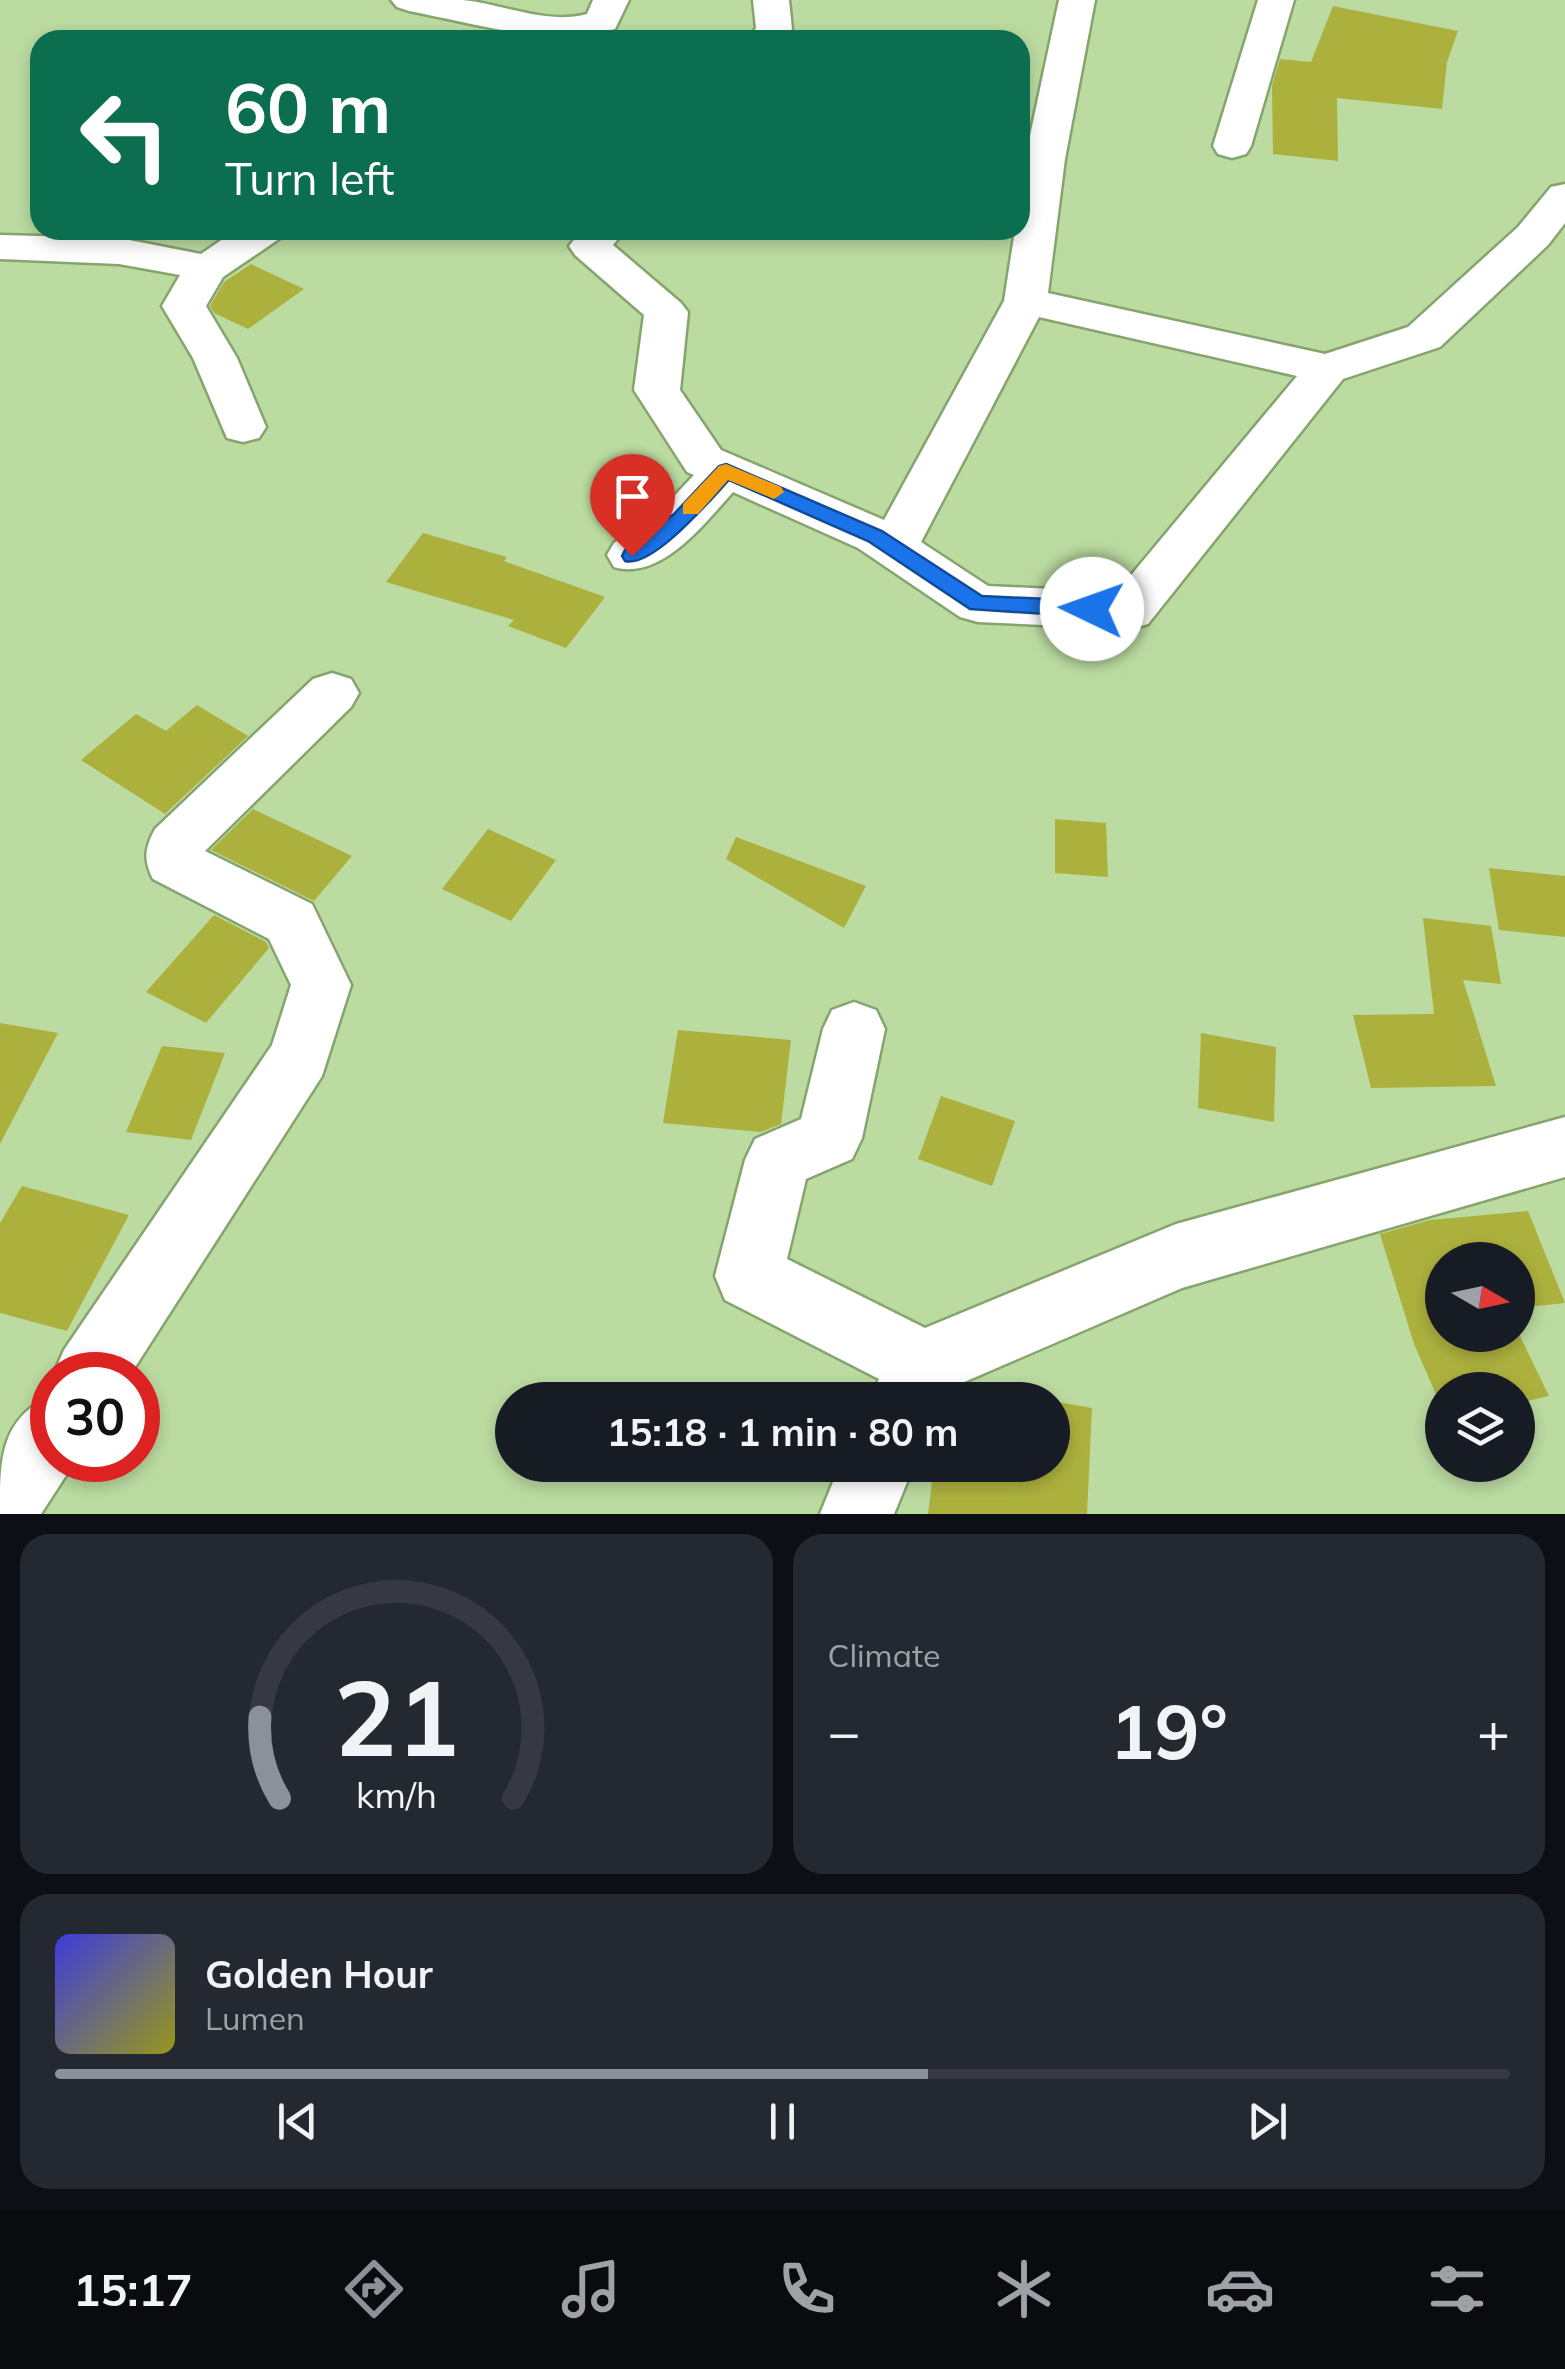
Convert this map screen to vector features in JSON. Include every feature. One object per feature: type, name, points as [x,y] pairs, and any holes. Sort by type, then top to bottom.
[{"type":"street","points":[[409,0],[540,30]]},
{"type":"street","points":[[572,30],[602,21],[611,0]]},
{"type":"street","points":[[771,0],[773,30]]},
{"type":"street","points":[[892,548],[1026,301],[1046,159],[1077,0]]},
{"type":"street","points":[[1232,146],[1276,0]]},
{"type":"street","points":[[1026,301],[1327,369],[1424,337],[1533,236],[1565,196]]},
{"type":"street","points":[[243,427],[215,358],[184,306],[208,268],[249,240]]},
{"type":"street","points":[[595,240],[590,246],[666,312],[657,390],[704,461],[892,548],[978,604],[1130,611],[1327,369]]},
{"type":"street","points":[[0,247],[119,251],[208,268]]},
{"type":"street","points":[[632,556],[682,519],[726,470]]},
{"type":"street","points":[[104,1352],[300,1056],[321,985],[291,922],[174,862],[175,845],[332,693]]},
{"type":"street","points":[[854,1029],[829,1138],[778,1160],[749,1276],[915,1382],[1176,1256],[1565,1147]]},
{"type":"street","points":[[18,1498],[30,1474]]},
{"type":"street","points":[[857,1514],[870,1482]]},
{"type":"building","points":[[1333,6],[1458,31],[1447,62],[1442,109],[1337,98],[1338,161],[1273,154],[1272,86],[1280,59],[1311,62]]},
{"type":"building","points":[[251,264],[304,289],[248,329],[214,313],[210,306],[224,282]]},
{"type":"building","points":[[423,533],[507,557],[504,561],[605,597],[566,648],[508,626],[514,620],[386,582]]},
{"type":"building","points":[[197,705],[248,736],[165,814],[81,760],[136,714],[166,731]]},
{"type":"building","points":[[253,809],[352,856],[314,901],[211,850]]},
{"type":"building","points":[[1055,819],[1106,823],[1108,877],[1055,873]]},
{"type":"building","points":[[488,829],[556,860],[511,921],[442,889]]},
{"type":"building","points":[[736,837],[866,886],[844,928],[726,859]]},
{"type":"building","points":[[1489,868],[1565,876],[1565,937],[1499,930]]},
{"type":"building","points":[[214,915],[266,942],[269,948],[206,1023],[146,992]]},
{"type":"building","points":[[1423,918],[1491,926],[1501,984],[1463,980],[1496,1086],[1371,1088],[1353,1015],[1434,1014]]},
{"type":"building","points":[[0,1023],[58,1033],[0,1144]]},
{"type":"building","points":[[678,1030],[791,1040],[781,1124],[761,1132],[663,1123]]},
{"type":"building","points":[[1201,1033],[1276,1047],[1274,1122],[1198,1108]]},
{"type":"building","points":[[162,1046],[225,1053],[191,1140],[126,1132]]},
{"type":"building","points":[[941,1096],[1015,1121],[992,1186],[918,1159]]},
{"type":"building","points":[[22,1186],[129,1215],[67,1331],[0,1313],[0,1223]]},
{"type":"building","points":[[1528,1211],[1565,1303],[1535,1306],[1535,1242],[1425,1242],[1425,1352],[1528,1352],[1549,1396],[1535,1399],[1535,1372],[1426,1372],[1380,1234],[1430,1220]]},
{"type":"building","points":[[1070,1404],[1092,1408],[1087,1514],[928,1514],[932,1482],[1070,1482]]},
{"type":"slow traffic","points":[[690,509],[726,470],[774,492]]},
{"type":"route","points":[[632,556],[682,519],[726,470],[875,536],[978,604],[1092,609]]}]
